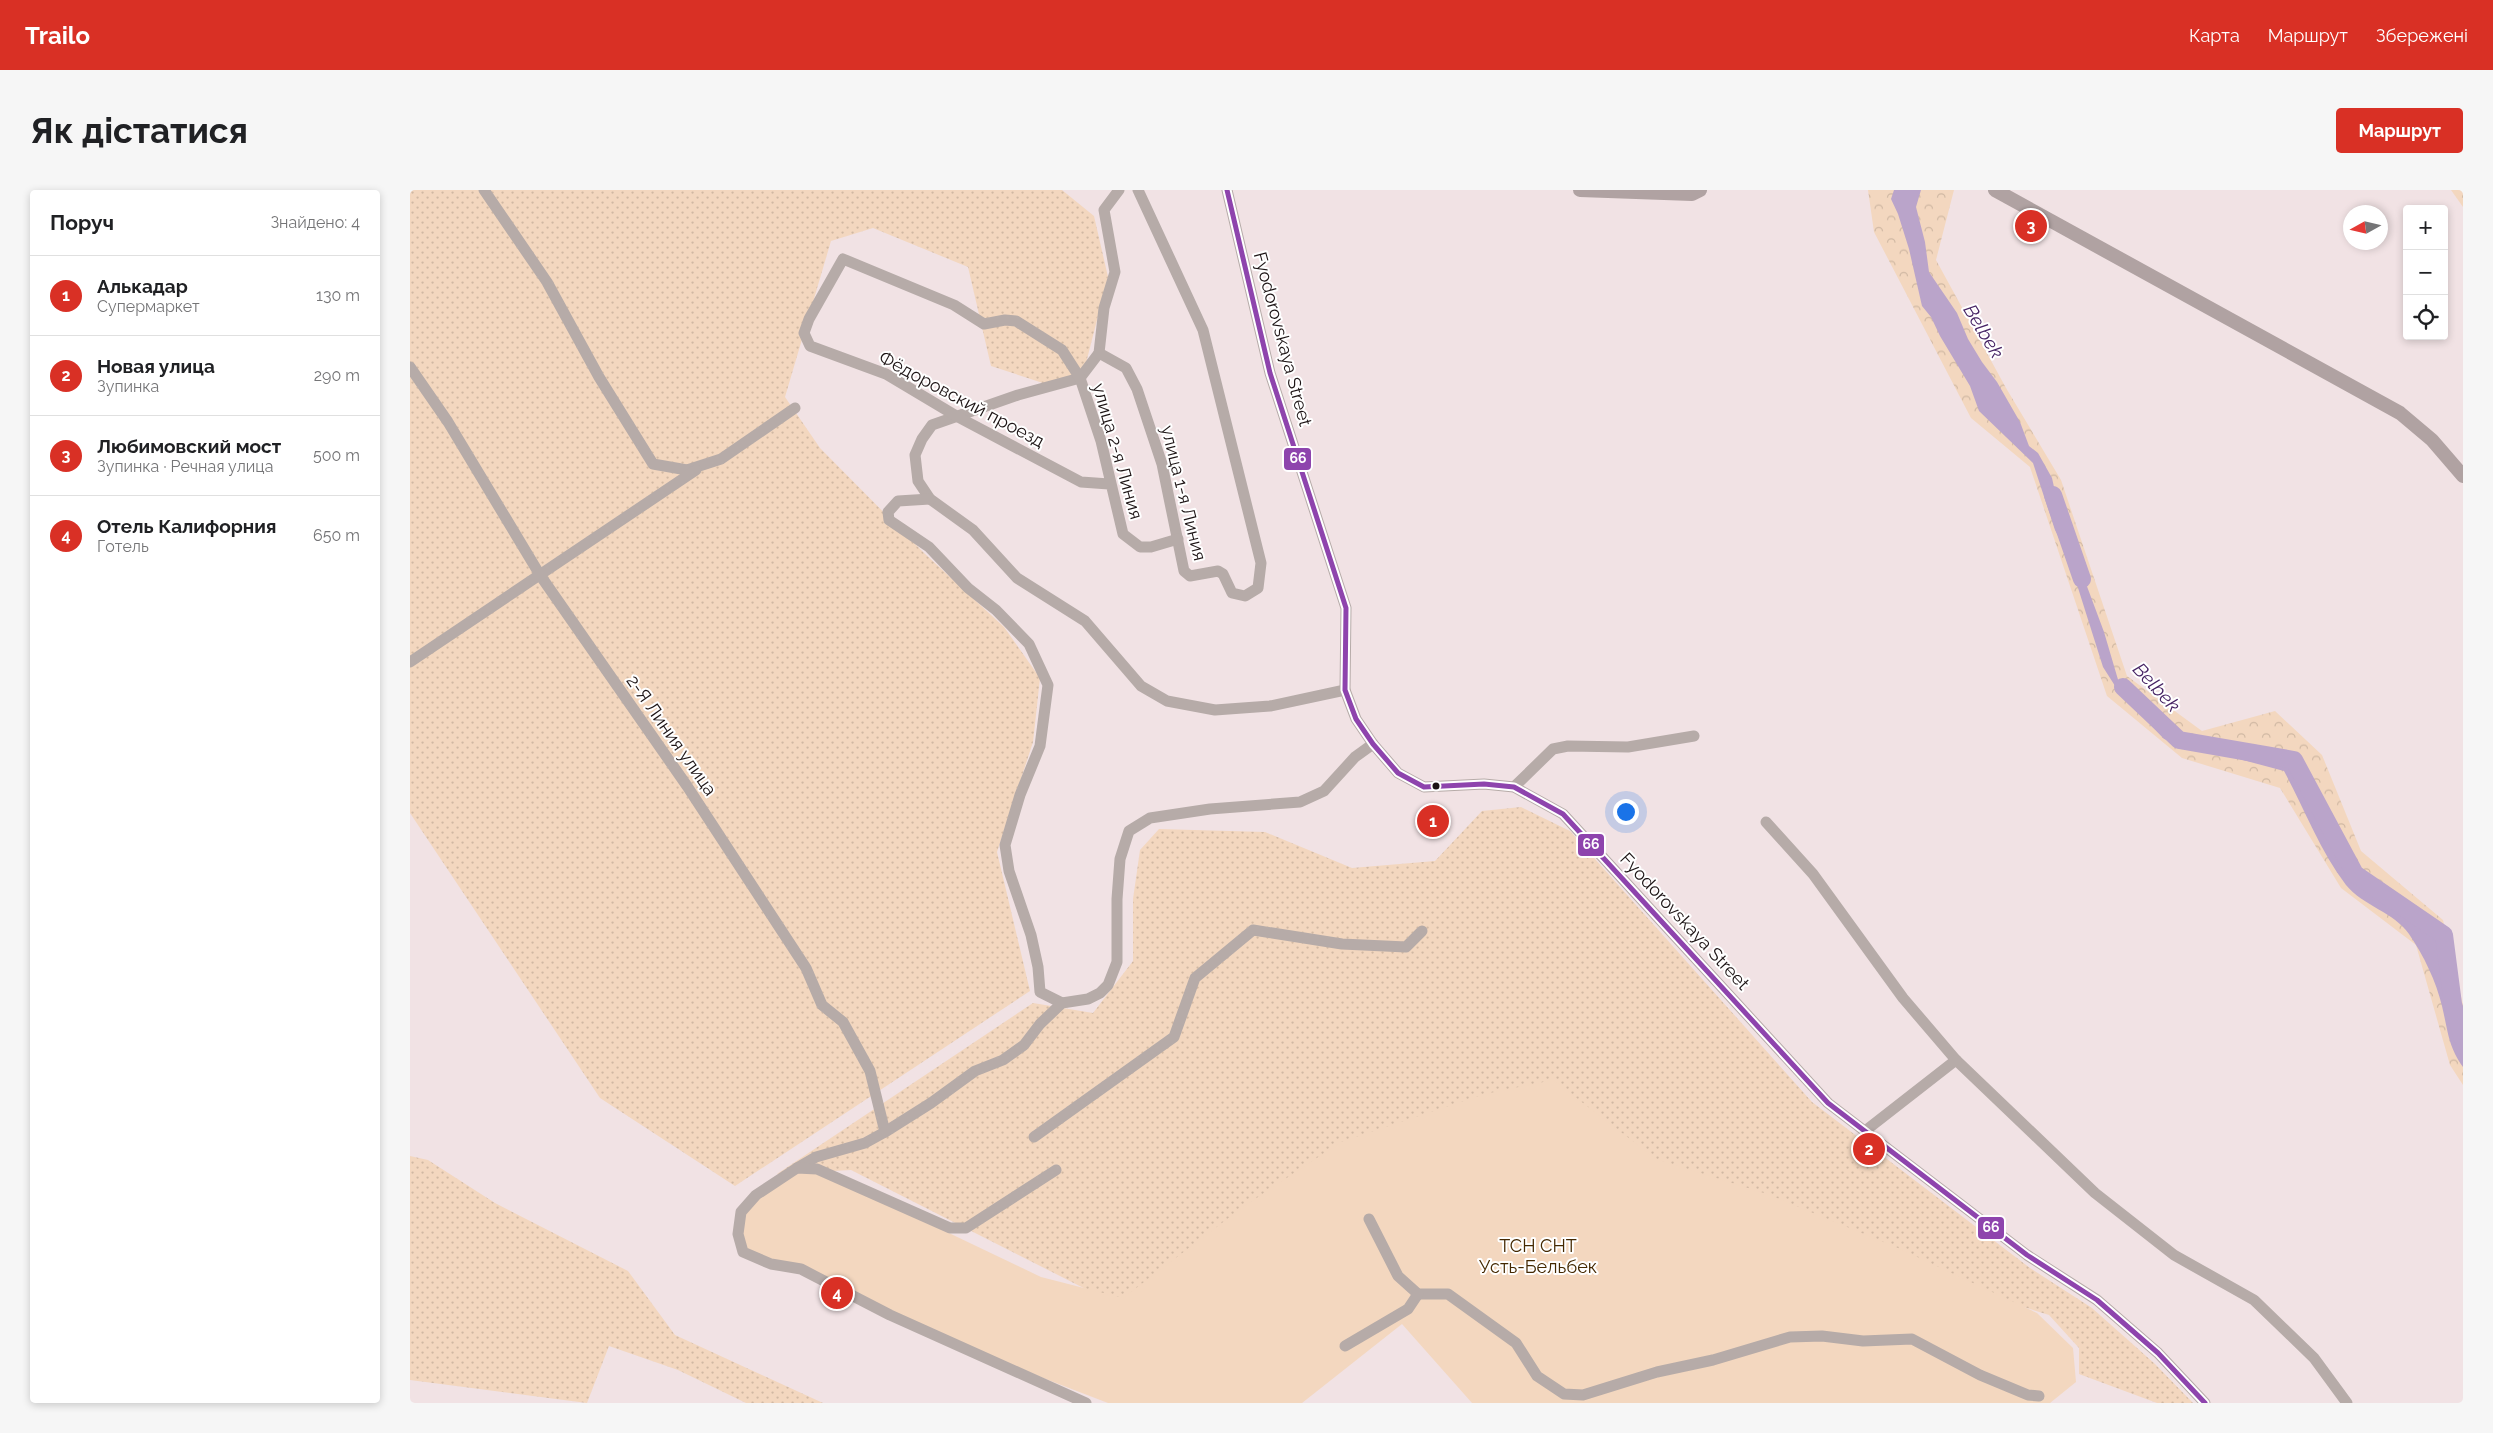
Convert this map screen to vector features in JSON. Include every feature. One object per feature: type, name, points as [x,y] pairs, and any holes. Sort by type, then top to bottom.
[{"type":"main road","points":[[1580,190],[1692,194],[1700,190]]},
{"type":"main road","points":[[1995,190],[2010,194],[2400,413],[2432,440],[2463,476]]},
{"type":"street","points":[[484,190],[547,282],[599,377],[653,464],[687,470],[700,468],[721,460],[740,449],[795,408]]},
{"type":"street","points":[[1119,190],[1104,210],[1116,272],[1104,308],[1099,353],[1080,378],[1018,395],[932,425],[922,439],[915,455],[918,481],[930,498],[974,530],[1018,578],[1085,621],[1141,686],[1167,701],[1215,710],[1270,706],[1345,690]]},
{"type":"street","name":"улица 1-я Линия","points":[[1099,353],[1126,368],[1137,389],[1162,464],[1184,571],[1190,576],[1218,571],[1223,574],[1232,593],[1245,596],[1258,588],[1261,563],[1203,330],[1138,190]]},
{"type":"street","name":"Fyodorovskaya Street","points":[[1227,190],[1270,374],[1346,608],[1345,690],[1356,718],[1373,744],[1398,773],[1424,786],[1484,784],[1514,787],[1563,814],[1828,1103],[2027,1255],[2097,1300],[2158,1353],[2205,1403]]},
{"type":"street","name":"Фёдоровский проезд","points":[[1080,378],[1062,350],[1016,322],[1005,320],[984,324],[954,305],[843,259],[809,319],[804,333],[810,346],[886,374],[958,417],[1081,482],[1109,484]]},
{"type":"street","name":"2-Я Линия улица","points":[[410,366],[448,422],[540,574],[692,794],[806,968],[822,1004],[844,1022],[870,1071],[885,1132]]},
{"type":"street","name":"улица 2-я Линия","points":[[1080,378],[1100,441],[1109,484],[1123,534],[1140,548],[1151,547],[1178,539]]},
{"type":"street","points":[[410,662],[700,468]]},
{"type":"street","points":[[930,498],[898,500],[888,512],[889,520],[929,547],[968,588],[996,610],[1029,644],[1048,685],[1040,746],[1020,795],[1006,845],[1009,872],[1030,935],[1038,967],[1040,992],[1062,1003]]},
{"type":"street","points":[[1514,787],[1553,749],[1568,746],[1628,746],[1694,736]]},
{"type":"street","points":[[1086,1403],[890,1315],[801,1269],[771,1264],[743,1252],[738,1234],[741,1212],[756,1195],[816,1157],[865,1143],[931,1103],[975,1071],[1004,1060],[1024,1045],[1040,1024],[1062,1003],[1088,999],[1100,993],[1108,985],[1117,962],[1117,899],[1120,859],[1129,831],[1150,818],[1210,809],[1300,802],[1324,791],[1355,757],[1373,744]]},
{"type":"street","points":[[1766,822],[1813,874],[1903,998],[1956,1060],[2095,1193],[2174,1255],[2254,1300],[2314,1358],[2346,1403]]},
{"type":"street","points":[[1034,1137],[1174,1037],[1195,978],[1252,930],[1342,944],[1406,947],[1422,931]]},
{"type":"street","points":[[1865,1131],[1956,1060]]},
{"type":"street","points":[[797,1168],[817,1169],[950,1228],[966,1228],[1056,1170]]},
{"type":"street","points":[[1369,1219],[1398,1276],[1418,1294],[1448,1294],[1516,1343],[1537,1376],[1564,1398],[1583,1395],[1657,1372],[1713,1360],[1790,1337],[1822,1336],[1864,1341],[1912,1340],[1980,1375],[2028,1395],[2038,1396]]},
{"type":"street","points":[[1345,1346],[1408,1308],[1418,1294]]},
{"type":"green space","points":[[410,190],[1062,190],[1094,216],[1108,277],[1085,367],[1052,386],[991,366],[968,267],[873,228],[831,241],[785,397],[820,448],[924,553],[1004,627],[1040,678],[1033,742],[997,852],[1030,991],[735,1186],[600,1098],[410,813]]},
{"type":"green space","points":[[1868,190],[1954,190],[1936,260],[2006,388],[2061,480],[2127,676],[2202,731],[2275,711],[2322,755],[2361,851],[2443,920],[2463,1005],[2463,1085],[2450,1065],[2416,945],[2341,888],[2280,788],[2182,758],[2107,696],[2030,467],[1971,418],[1874,232]]},
{"type":"green space","points":[[2451,190],[2463,190],[2463,207]]},
{"type":"green space","points":[[1521,807],[1570,831],[1812,1102],[2030,1268],[2092,1308],[2155,1364],[2193,1403],[2157,1403],[2079,1374],[2079,1348],[2049,1315],[1969,1290],[1125,1309],[851,1170],[777,1174],[1033,1003],[1093,1013],[1133,961],[1133,899],[1140,850],[1159,829],[1265,832],[1352,868],[1435,861],[1482,811]]},
{"type":"green space","name":"ТСН СНТ Усть-Бельбек","points":[[1553,1080],[1656,1159],[1767,1194],[1898,1248],[2037,1313],[2073,1348],[2076,1382],[2050,1403],[1472,1403],[1402,1324],[1302,1403],[1108,1403],[1043,1378],[746,1250],[741,1235],[742,1214],[757,1197],[797,1170],[817,1170],[1041,1277],[1123,1298],[1243,1207],[1341,1142],[1485,1094]]},
{"type":"green space","points":[[410,1156],[428,1160],[495,1203],[628,1271],[675,1335],[823,1403],[746,1403],[678,1370],[609,1346],[587,1403],[410,1380]]},
{"type":"shaded area","points":[[1894,190],[1921,190],[1916,207],[1925,242],[1929,272],[1957,313],[1968,339],[1997,382],[2020,422],[2029,446],[2038,453],[2052,478],[2060,514],[2104,632],[2119,683],[2130,686],[2152,715],[2180,738],[2294,760],[2355,873],[2444,935],[2453,1004],[2463,1036],[2463,1067],[2451,1045],[2433,978],[2414,942],[2395,920],[2361,898],[2346,885],[2320,844],[2284,771],[2164,739],[2117,689],[2103,667],[2067,553],[2055,530],[2033,463],[1979,411],[1970,386],[1940,336],[1931,317],[1922,306],[1909,249],[1898,214],[1891,199]]},
{"type":"waterway","name":"Belbek","points":[[2053,495],[2082,579]]},
{"type":"waterway","name":"Belbek","points":[[2123,687],[2179,740],[2294,760],[2355,874],[2444,935],[2453,1004],[2463,1039]]},
{"type":"transit line","name":"66","points":[[1227,190],[1270,373],[1346,608],[1345,690],[1356,719],[1373,744],[1398,773],[1424,787],[1484,784],[1514,787],[1563,814],[1828,1103],[2027,1255],[2097,1300],[2158,1353],[2205,1403]]},
{"type":"place","name":"Любимовский мост","points":[[2031,226]]},
{"type":"place","name":"Алькадар","points":[[1433,821]]},
{"type":"place","name":"Новая улица","points":[[1869,1149]]},
{"type":"place","name":"Отель Калифорния","points":[[837,1293]]}]
